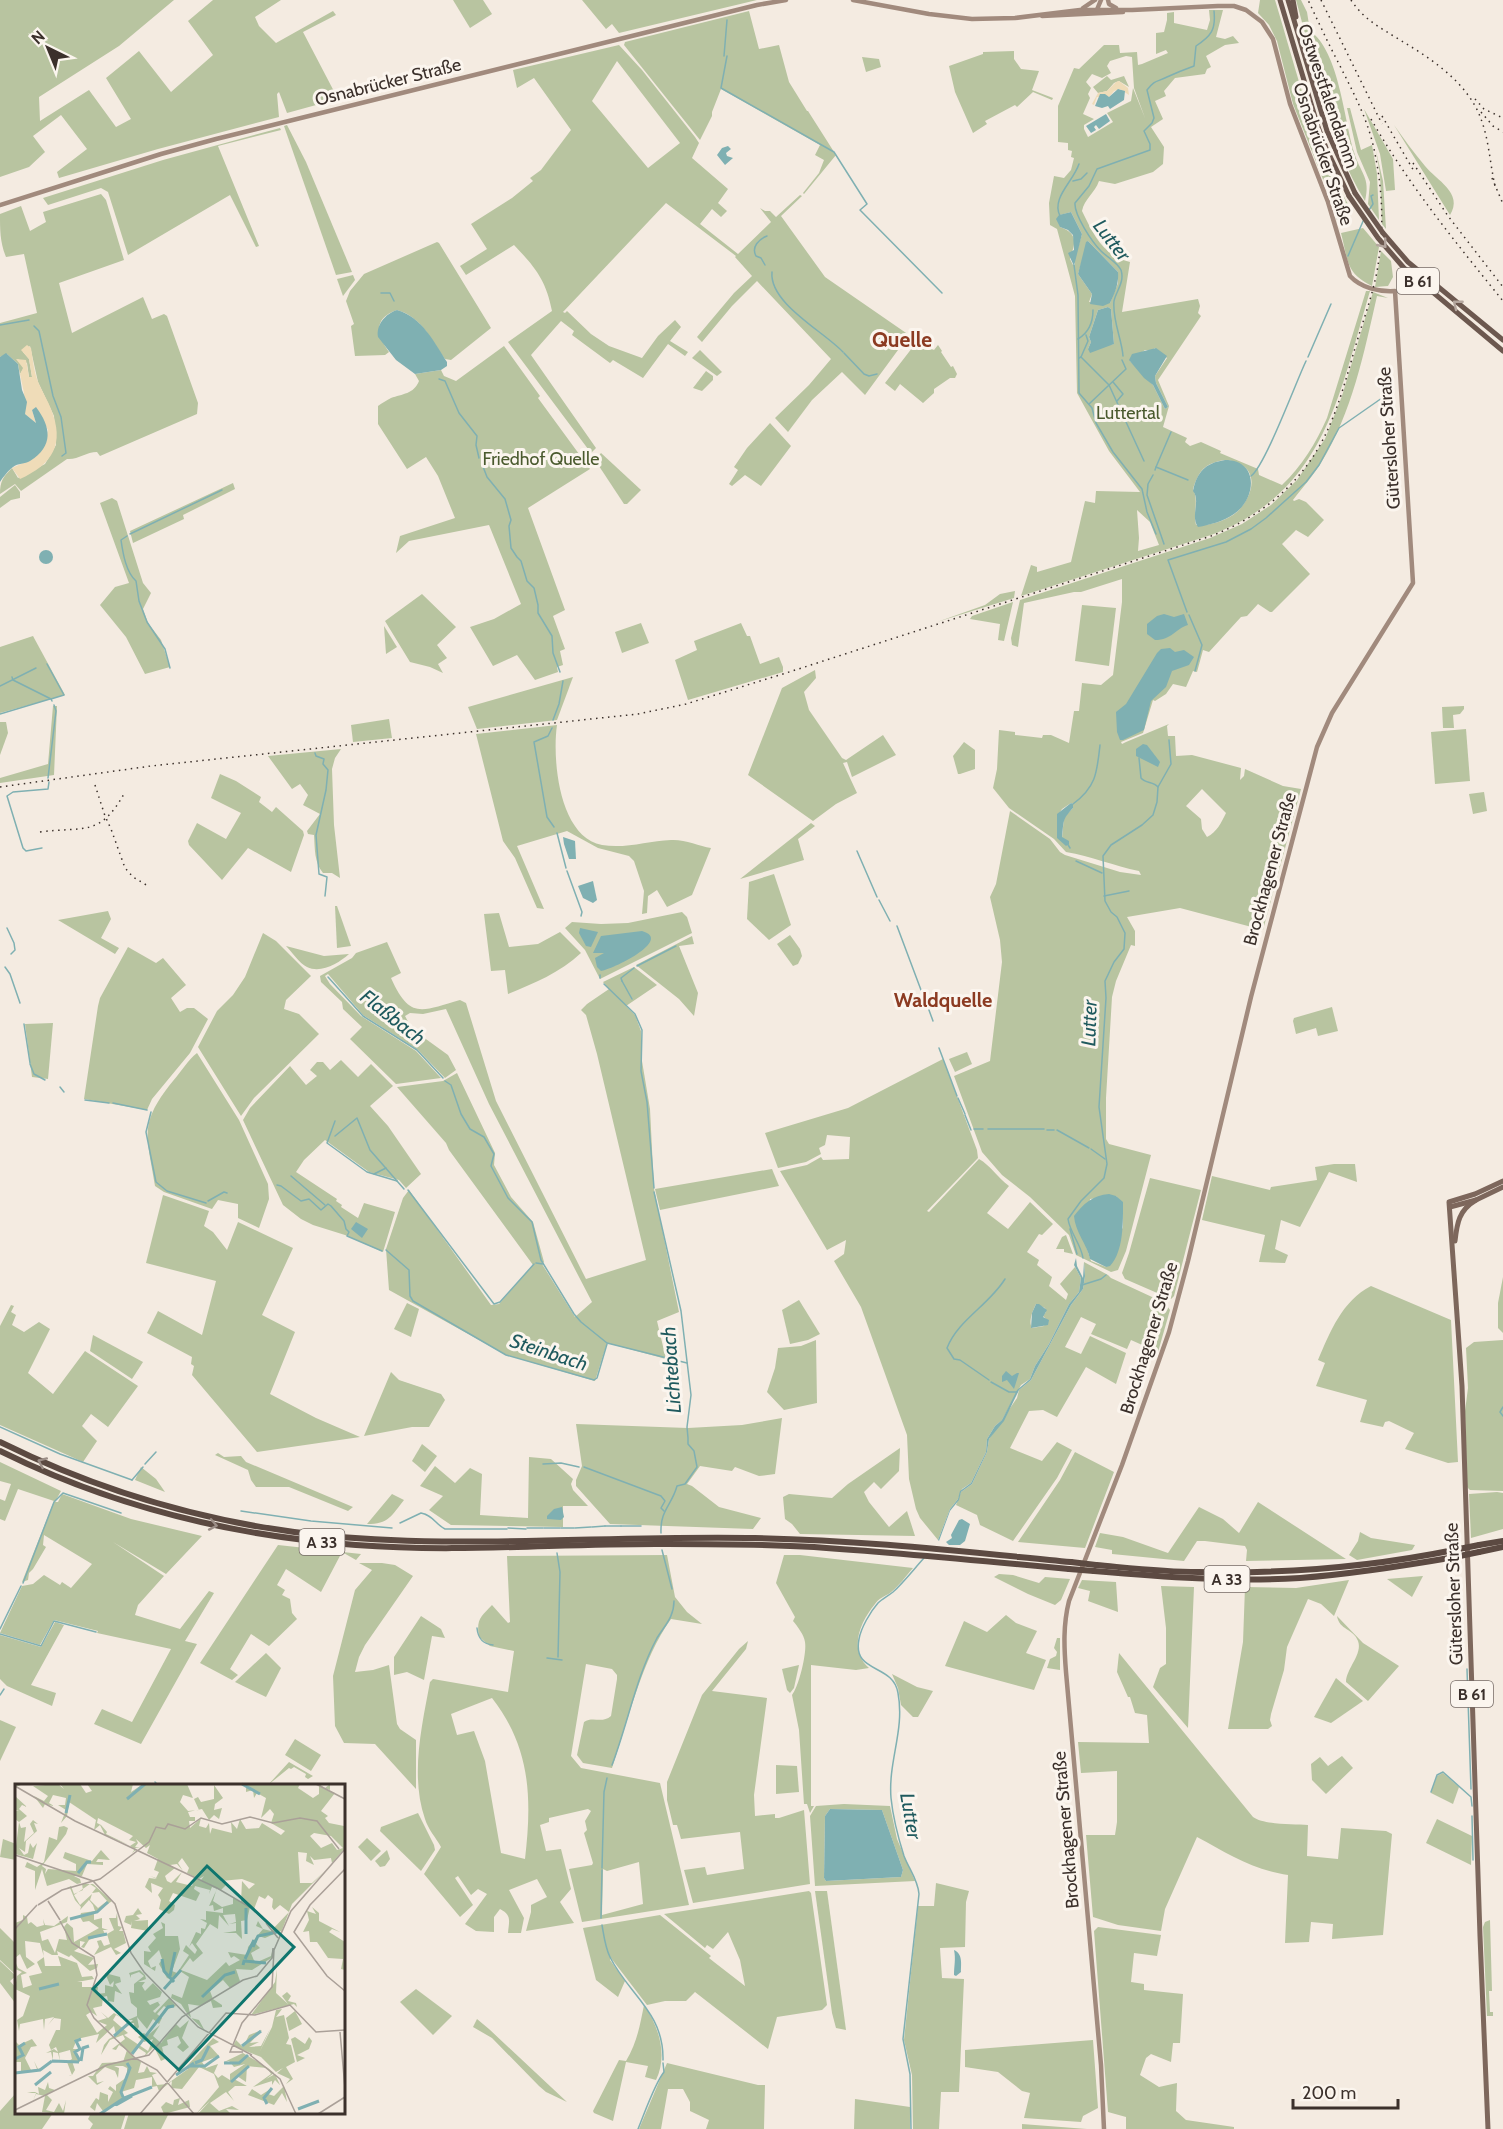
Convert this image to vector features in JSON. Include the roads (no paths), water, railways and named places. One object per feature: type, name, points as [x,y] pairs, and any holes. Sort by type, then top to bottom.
[{"type":"highway","name":"Ostwestfalendamm","points":[[1279,0],[1326,148],[1349,196],[1378,238],[1404,268],[1503,351]]},
{"type":"highway","name":"Ostwestfalendamm","points":[[1288,0],[1328,131],[1355,193],[1378,226],[1408,262],[1503,340]]},
{"type":"highway","points":[[1293,0],[1302,45]]},
{"type":"highway","name":"A 33","points":[[0,1442],[74,1475],[134,1497],[186,1511],[305,1533],[360,1538],[451,1541],[819,1540],[972,1560],[1196,1572],[1303,1570],[1454,1554]]},
{"type":"highway","name":"A 33","points":[[0,1451],[70,1482],[158,1512],[192,1521],[295,1538],[358,1545],[473,1548],[661,1541]]},
{"type":"highway","name":"A 33","points":[[1479,1549],[1503,1541]]},
{"type":"highway","name":"A 33","points":[[1095,1568],[1159,1576],[1238,1579],[1300,1578],[1379,1569],[1479,1549],[1503,1547]]},
{"type":"highway","name":"A 33","points":[[908,1551],[970,1552],[1070,1566]]},
{"type":"main road","name":"Osnabrücker Straße","points":[[0,205],[161,154],[270,125],[757,5],[786,0]]},
{"type":"main road","name":"Osnabrücker Straße","points":[[853,0],[944,16],[990,19],[1234,6],[1246,10],[1262,22],[1275,45],[1290,104],[1328,202],[1349,274],[1360,285],[1379,291],[1395,291]]},
{"type":"main road","points":[[1080,10],[1095,0]]},
{"type":"main road","points":[[1098,12],[1101,0]]},
{"type":"main road","points":[[1098,12],[1107,0],[1119,9]]},
{"type":"main road","name":"Osnabrücker Straße","points":[[1034,16],[1080,10],[1098,12],[1132,10]]},
{"type":"main road","name":"Gütersloher Straße","points":[[1395,291],[1413,583]]},
{"type":"main road","name":"Brockhagener Straße","points":[[1104,2129],[1098,2028],[1063,1636],[1065,1617],[1169,1332],[1253,987],[1317,747],[1332,713],[1413,583]]},
{"type":"main road","points":[[1450,1204],[1503,1180]]},
{"type":"main road","name":"B 61","points":[[1454,1253],[1460,1216],[1469,1204],[1503,1187]]},
{"type":"main road","name":"B 61","points":[[1450,1204],[1476,1200]]},
{"type":"main road","name":"Gütersloher Straße","points":[[1450,1204],[1462,1386],[1488,2129]]},
{"type":"water","points":[[1118,89],[1125,91],[1124,100],[1110,109],[1108,106],[1102,108],[1095,106],[1100,94],[1109,97]]},
{"type":"water","points":[[1106,114],[1110,121],[1099,129],[1096,125],[1094,127],[1096,130],[1091,133],[1086,126]]},
{"type":"water","points":[[728,146],[731,149],[726,153],[727,156],[733,158],[725,165],[717,155],[722,148]]},
{"type":"water","points":[[1071,212],[1082,234],[1074,266],[1068,253],[1074,250],[1073,235],[1060,227],[1056,219],[1059,215]]},
{"type":"water","points":[[1088,241],[1118,272],[1114,295],[1110,303],[1103,306],[1090,304],[1092,294],[1078,274]]},
{"type":"water","points":[[1108,307],[1111,309],[1114,344],[1090,353],[1089,337],[1098,310]]},
{"type":"water","points":[[397,310],[414,318],[427,331],[447,362],[447,366],[441,370],[415,374],[396,360],[378,337],[378,328],[382,320]]},
{"type":"water","points":[[1156,348],[1167,356],[1155,376],[1168,407],[1165,409],[1153,385],[1129,360],[1132,354]]},
{"type":"water","points":[[6,353],[18,364],[22,390],[27,402],[25,414],[36,423],[32,410],[36,407],[45,422],[48,436],[38,455],[28,462],[13,467],[0,482],[0,357]]},
{"type":"water","points":[[1225,460],[1244,466],[1249,473],[1251,481],[1247,499],[1234,514],[1198,527],[1195,518],[1196,499],[1193,491],[1197,479],[1207,466]]},
{"type":"water","points":[[46,550],[51,552],[53,557],[51,562],[46,564],[41,562],[39,557],[41,552]]},
{"type":"water","points":[[1164,614],[1174,617],[1184,614],[1188,625],[1169,636],[1155,640],[1147,634],[1147,624],[1157,616]]},
{"type":"water","points":[[1170,648],[1175,652],[1184,650],[1194,657],[1189,665],[1172,671],[1166,687],[1151,701],[1144,730],[1120,740],[1117,732],[1116,712],[1126,704],[1157,653],[1161,649]]},
{"type":"water","points":[[1143,744],[1147,745],[1160,762],[1158,767],[1136,756],[1136,749]]},
{"type":"water","points":[[1071,803],[1073,808],[1065,818],[1063,827],[1062,837],[1069,841],[1066,846],[1057,838],[1057,814]]},
{"type":"water","points":[[563,837],[575,841],[576,859],[569,859]]},
{"type":"water","points":[[593,881],[597,900],[593,903],[583,898],[578,886]]},
{"type":"water","points":[[580,928],[598,932],[591,947],[586,946],[579,933]]},
{"type":"water","points":[[642,931],[650,935],[650,941],[646,947],[627,960],[607,969],[601,971],[597,967],[595,958],[604,953],[593,953],[601,936]]},
{"type":"water","points":[[1109,1194],[1123,1202],[1123,1218],[1118,1252],[1115,1260],[1106,1267],[1090,1259],[1076,1227],[1074,1216],[1089,1201]]},
{"type":"water","points":[[356,1222],[368,1229],[362,1238],[351,1229]]},
{"type":"water","points":[[1076,1258],[1083,1278],[1084,1262],[1083,1289],[1071,1305],[1031,1380],[1019,1390],[1004,1421],[989,1439],[987,1452],[972,1484],[961,1492],[959,1500],[950,1511],[939,1541],[950,1509],[958,1499],[960,1491],[971,1483],[986,1452],[987,1439],[1002,1420],[1017,1390],[1030,1379],[1069,1304],[1079,1292],[1081,1278],[1074,1265]]},
{"type":"water","points":[[1036,1304],[1047,1310],[1043,1317],[1049,1320],[1048,1325],[1031,1328],[1032,1313]]},
{"type":"water","points":[[1006,1371],[1012,1376],[1019,1373],[1014,1389],[1007,1380],[1002,1382],[1002,1376]]},
{"type":"water","points":[[562,1507],[564,1517],[561,1520],[547,1519],[554,1509]]},
{"type":"water","points":[[962,1519],[970,1524],[965,1541],[960,1545],[949,1545],[946,1542],[952,1538],[951,1535],[959,1520]]},
{"type":"water","points":[[830,1809],[882,1810],[903,1870],[901,1877],[826,1881],[824,1878],[825,1816]]},
{"type":"water","points":[[954,1950],[959,1954],[961,1963],[961,1972],[956,1976],[954,1975]]},
{"type":"waterway","name":"Lutter","points":[[1123,356],[1114,308],[1114,301],[1122,278],[1121,270],[1101,251],[1089,235],[1080,221],[1075,203],[1089,186],[1097,169],[1150,150],[1150,144],[1144,131],[1154,118],[1147,90],[1157,81],[1194,66],[1196,46],[1211,32],[1214,11]]},
{"type":"waterway","points":[[724,56],[727,20]]},
{"type":"waterway","points":[[727,56],[721,88],[834,152],[867,204],[860,210],[942,293]]},
{"type":"waterway","name":"Lutter","points":[[1060,216],[1058,209],[1060,196],[1079,164]]},
{"type":"waterway","name":"Lutter","points":[[1073,181],[1081,179],[1087,173]]},
{"type":"waterway","points":[[1369,210],[1373,204],[1371,196],[1373,195]]},
{"type":"waterway","points":[[1348,256],[1364,219]]},
{"type":"waterway","points":[[765,265],[761,258],[756,256],[754,250],[759,241],[767,236]]},
{"type":"waterway","name":"Lutter","points":[[1074,265],[1078,295],[1079,393],[1092,408],[1096,423],[1113,452],[1142,489],[1147,512],[1156,534]]},
{"type":"waterway","points":[[772,272],[773,283],[779,295],[799,316],[843,352]]},
{"type":"waterway","points":[[381,293],[390,293],[394,301]]},
{"type":"waterway","points":[[1308,357],[1331,304]]},
{"type":"waterway","points":[[1078,339],[1089,327],[1093,310]]},
{"type":"waterway","points":[[0,325],[29,320]]},
{"type":"waterway","points":[[34,326],[39,331],[53,396],[61,417],[66,453],[62,456]]},
{"type":"waterway","points":[[1081,357],[1088,341],[1086,335]]},
{"type":"waterway","points":[[844,353],[864,374],[869,376],[877,374]]},
{"type":"waterway","name":"Lutter","points":[[1079,358],[1081,357],[1109,385],[1144,461]]},
{"type":"waterway","name":"Lutter","points":[[1089,404],[1126,369],[1122,360]]},
{"type":"waterway","points":[[1251,476],[1272,441],[1306,361]]},
{"type":"waterway","points":[[439,379],[445,381],[459,413],[477,436],[476,445],[479,458]]},
{"type":"waterway","name":"Lutter","points":[[1113,382],[1123,394],[1117,401]]},
{"type":"waterway","points":[[1187,612],[1168,560],[1226,542],[1266,518],[1306,482],[1319,465],[1339,428],[1392,391]]},
{"type":"waterway","points":[[1156,467],[1171,432]]},
{"type":"waterway","points":[[482,464],[487,477],[505,499],[511,520],[509,526],[511,548],[521,561],[527,581],[534,588],[538,613],[552,636],[553,653],[560,672]]},
{"type":"waterway","points":[[1155,470],[1156,467],[1188,480]]},
{"type":"waterway","points":[[1153,475],[1148,484],[1147,495],[1164,544]]},
{"type":"waterway","points":[[130,534],[222,490]]},
{"type":"waterway","points":[[127,536],[121,540],[126,562],[136,581],[139,601],[147,622],[165,649],[170,668]]},
{"type":"waterway","name":"Lutter","points":[[1189,615],[1202,645],[1195,671]]},
{"type":"waterway","name":"Steinbach","points":[[47,664],[64,695],[51,699],[52,701]]},
{"type":"waterway","name":"Steinbach","points":[[0,686],[36,668]]},
{"type":"waterway","name":"Steinbach","points":[[12,677],[13,680],[51,699]]},
{"type":"waterway","points":[[553,720],[559,704],[563,681]]},
{"type":"waterway","name":"Steinbach","points":[[0,714],[50,699]]},
{"type":"waterway","name":"Steinbach","points":[[48,778],[56,711],[54,705]]},
{"type":"waterway","points":[[552,728],[548,736],[534,742],[547,817],[554,827]]},
{"type":"waterway","name":"Lutter","points":[[1083,1258],[1068,1219],[1081,1201],[1104,1178],[1107,1164],[1099,1107],[1106,998],[1105,981],[1114,962],[1124,949],[1125,933],[1105,901],[1103,856],[1111,845],[1153,815],[1158,787],[1171,764],[1169,740]]},
{"type":"waterway","points":[[1073,804],[1081,798],[1094,779],[1100,745]]},
{"type":"waterway","name":"Flaßbach","points":[[315,753],[316,756],[324,759],[323,764],[328,770],[316,835],[319,874],[327,877],[325,896]]},
{"type":"waterway","points":[[1139,758],[1141,778],[1158,787]]},
{"type":"waterway","name":"Steinbach","points":[[42,848],[26,851],[23,848],[7,796],[13,792],[48,789],[49,782]]},
{"type":"waterway","points":[[557,833],[566,868]]},
{"type":"waterway","points":[[1067,843],[1070,848]]},
{"type":"waterway","points":[[857,851],[877,897]]},
{"type":"waterway","points":[[1076,861],[1102,873]]},
{"type":"waterway","points":[[567,871],[582,912],[581,916]]},
{"type":"waterway","points":[[1104,896],[1129,891]]},
{"type":"waterway","points":[[879,900],[890,921]]},
{"type":"waterway","points":[[897,926],[921,990]]},
{"type":"waterway","name":"Steinbach","points":[[7,928],[14,943],[15,950],[11,954]]},
{"type":"waterway","points":[[637,966],[676,946]]},
{"type":"waterway","name":"Steinbach","points":[[5,967],[10,974],[20,1003]]},
{"type":"waterway","points":[[622,981],[621,978],[634,968]]},
{"type":"waterway","name":"Flaßbach","points":[[328,977],[363,1016],[417,1050],[443,1078]]},
{"type":"waterway","points":[[622,981],[632,999]]},
{"type":"waterway","name":"Lichtebach","points":[[604,984],[635,1014],[642,1030],[641,1071],[647,1102],[654,1188]]},
{"type":"waterway","points":[[922,991],[933,1021]]},
{"type":"waterway","name":"Steinbach","points":[[24,1024],[30,1063]]},
{"type":"waterway","points":[[939,1048],[957,1096]]},
{"type":"waterway","name":"Steinbach","points":[[30,1064],[34,1074],[45,1080]]},
{"type":"waterway","name":"Flaßbach","points":[[445,1081],[451,1085],[461,1114],[470,1129],[484,1137],[494,1154],[491,1166],[508,1198],[532,1222],[541,1260],[574,1314],[607,1343],[687,1363]]},
{"type":"waterway","name":"Steinbach","points":[[60,1087],[64,1092]]},
{"type":"waterway","points":[[958,1098],[965,1114]]},
{"type":"waterway","name":"Steinbach","points":[[85,1100],[109,1103]]},
{"type":"waterway","name":"Steinbach","points":[[113,1103],[147,1110]]},
{"type":"waterway","name":"Steinbach","points":[[151,1112],[146,1132],[156,1182],[167,1191],[206,1203]]},
{"type":"waterway","points":[[965,1115],[971,1130]]},
{"type":"waterway","points":[[335,1136],[357,1118],[370,1150],[404,1189]]},
{"type":"waterway","points":[[335,1121],[327,1143],[367,1172],[397,1181]]},
{"type":"waterway","points":[[974,1129],[983,1129]]},
{"type":"waterway","points":[[988,1129],[1044,1129]]},
{"type":"waterway","points":[[1047,1130],[1054,1130]]},
{"type":"waterway","points":[[1057,1130],[1089,1148]]},
{"type":"waterway","points":[[1091,1149],[1105,1159]]},
{"type":"waterway","points":[[374,1174],[386,1168]]},
{"type":"waterway","points":[[291,1176],[325,1205]]},
{"type":"waterway","name":"Steinbach","points":[[277,1185],[301,1201],[309,1199],[321,1210],[328,1204],[344,1221],[349,1232],[347,1236],[382,1251]]},
{"type":"waterway","points":[[408,1190],[494,1304],[500,1302],[534,1264]]},
{"type":"waterway","name":"Steinbach","points":[[208,1201],[224,1192],[227,1193]]},
{"type":"waterway","name":"Lichtebach","points":[[654,1192],[681,1311],[691,1395],[687,1427],[688,1444],[694,1451],[697,1467],[685,1484],[677,1486],[664,1513],[661,1533]]},
{"type":"waterway","name":"Lutter","points":[[1070,1229],[1077,1254]]},
{"type":"waterway","name":"Steinbach","points":[[386,1250],[409,1270],[410,1296],[413,1301],[506,1355],[594,1380],[597,1378],[607,1344]]},
{"type":"waterway","name":"Flaßbach","points":[[536,1263],[543,1264]]},
{"type":"waterway","points":[[1082,1285],[1106,1275]]},
{"type":"waterway","points":[[989,1380],[960,1360],[954,1359],[947,1348],[958,1329],[991,1297],[1005,1279]]},
{"type":"waterway","points":[[991,1382],[1009,1392],[1017,1392]]},
{"type":"waterway","points":[[1503,1407],[1500,1412],[1503,1416]]},
{"type":"waterway","points":[[0,1427],[60,1454],[132,1480]]},
{"type":"waterway","points":[[145,1464],[156,1452]]},
{"type":"waterway","points":[[543,1464],[561,1463],[579,1467]]},
{"type":"waterway","points":[[132,1480],[143,1467]]},
{"type":"waterway","points":[[584,1467],[661,1496],[665,1501],[661,1508],[664,1511]]},
{"type":"waterway","points":[[23,1583],[54,1502],[63,1493],[121,1513]]},
{"type":"waterway","points":[[241,1511],[311,1521],[392,1528]]},
{"type":"waterway","points":[[400,1523],[421,1513],[445,1529],[507,1529]]},
{"type":"waterway","points":[[605,1526],[621,1526]]},
{"type":"waterway","points":[[592,1527],[605,1526]]},
{"type":"waterway","points":[[621,1526],[641,1526]]},
{"type":"waterway","points":[[575,1528],[591,1527]]},
{"type":"waterway","points":[[508,1528],[526,1529]]},
{"type":"waterway","points":[[527,1528],[543,1528]]},
{"type":"waterway","points":[[544,1528],[560,1528]]},
{"type":"waterway","points":[[561,1528],[574,1528]]},
{"type":"waterway","name":"Lichtebach","points":[[662,1550],[672,1589]]},
{"type":"waterway","points":[[557,1553],[560,1572],[558,1657]]},
{"type":"waterway","name":"Lutter","points":[[911,2129],[910,2074],[903,2039],[919,1894],[902,1849],[891,1798],[900,1707],[895,1684],[889,1677],[867,1664],[861,1658],[858,1650],[860,1635],[872,1611],[924,1558]]},
{"type":"waterway","points":[[0,1629],[21,1586]]},
{"type":"waterway","name":"Lichtebach","points":[[612,1765],[643,1668],[657,1638],[671,1616],[674,1601]]},
{"type":"waterway","points":[[0,1634],[41,1646],[54,1621],[96,1632]]},
{"type":"waterway","points":[[477,1628],[481,1640],[493,1645]]},
{"type":"waterway","points":[[547,1658],[562,1660]]},
{"type":"waterway","points":[[1467,1669],[1471,1789]]},
{"type":"waterway","points":[[0,1695],[4,1689]]},
{"type":"waterway","points":[[1431,1792],[1437,1775],[1443,1772],[1471,1797],[1472,1806]]},
{"type":"waterway","name":"Lichtebach","points":[[602,1868],[604,1792],[607,1778]]},
{"type":"waterway","points":[[1472,1816],[1473,1860]]},
{"type":"waterway","name":"Lichtebach","points":[[601,1918],[602,1870]]},
{"type":"waterway","name":"Lichtebach","points":[[602,1925],[610,1957],[617,1970],[644,2004],[658,2029],[663,2060]]},
{"type":"waterway","name":"Lichtebach","points":[[638,2129],[664,2072],[663,2063]]},
{"type":"railway","points":[[0,787],[151,766],[638,714],[686,704],[1211,536],[1252,516],[1277,498],[1298,476],[1325,435],[1338,403],[1370,298],[1381,245],[1381,193],[1369,130],[1308,0]]},
{"type":"railway","points":[[1321,0],[1382,124]]},
{"type":"railway","points":[[1351,0],[1367,18],[1448,73],[1467,94],[1484,127],[1495,186]]},
{"type":"railway","points":[[1475,99],[1484,109],[1503,118]]},
{"type":"railway","points":[[1481,112],[1493,126],[1503,132]]},
{"type":"railway","points":[[1382,116],[1415,173]]},
{"type":"railway","points":[[1371,119],[1417,190],[1503,301]]},
{"type":"railway","points":[[1413,163],[1448,216],[1503,287]]},
{"type":"railway","points":[[1492,178],[1503,204]]},
{"type":"railway","points":[[95,785],[125,868],[133,877],[148,886]]},
{"type":"railway","points":[[40,832],[80,829],[99,823],[116,807],[125,792]]},
{"type":"district","name":"Quelle","points":[[902,339]]},
{"type":"district","name":"Waldquelle","points":[[943,1000]]},
{"type":"park label","name":"Luttertal","points":[[1128,413]]},
{"type":"park label","name":"Friedhof Quelle","points":[[541,459]]}]
